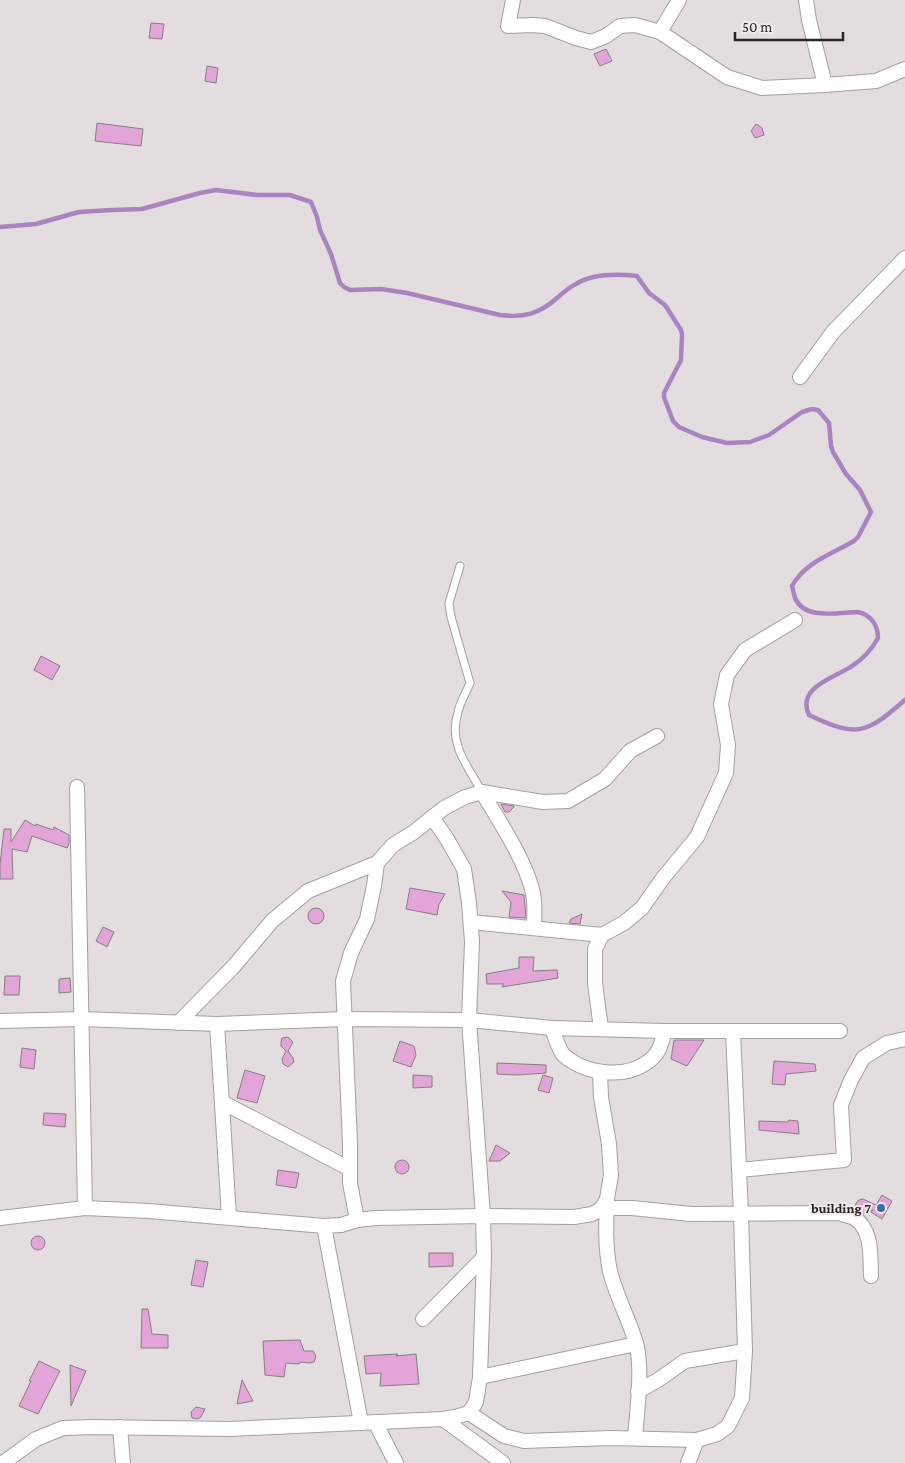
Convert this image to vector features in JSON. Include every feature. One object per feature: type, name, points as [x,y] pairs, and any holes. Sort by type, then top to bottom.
[{"type":"street","points":[[513,0],[508,26],[532,24],[546,26],[591,42],[606,36],[620,26],[635,25],[660,32],[727,77],[762,88],[825,86],[876,81],[905,69]]},
{"type":"street","points":[[660,32],[679,0]]},
{"type":"street","points":[[806,0],[825,86]]},
{"type":"street","points":[[800,377],[833,332],[905,258]]},
{"type":"street","points":[[470,922],[602,935],[624,923],[642,908],[663,878],[697,837],[726,773],[728,745],[722,704],[727,675],[745,650],[795,620]]},
{"type":"street","points":[[178,1023],[234,966],[272,921],[308,892],[377,863],[393,845],[414,832],[444,808],[465,797],[482,792],[543,802],[568,802],[605,779],[630,751],[657,736]]},
{"type":"street","points":[[77,787],[85,1208]]},
{"type":"street","points":[[482,792],[516,850],[532,889],[535,905],[534,928]]},
{"type":"street","points":[[3,1463],[36,1439],[63,1428],[93,1426],[230,1429],[442,1419],[469,1413],[476,1402],[480,1377],[484,1257],[483,1216],[469,1020],[472,942],[464,869],[432,817]]},
{"type":"street","points":[[356,1220],[350,1183],[343,981],[351,953],[367,919],[377,863]]},
{"type":"street","points":[[601,1029],[595,983],[595,949],[602,935]]},
{"type":"street","points":[[0,1021],[82,1019],[217,1024],[345,1018],[469,1020],[552,1028],[665,1031],[840,1031]]},
{"type":"street","points":[[217,1024],[229,1217]]},
{"type":"street","points":[[552,1028],[562,1054],[577,1065],[600,1073],[627,1072],[646,1064],[659,1051],[665,1031]]},
{"type":"street","points":[[469,1413],[504,1436],[524,1441],[635,1438],[697,1440],[717,1434],[728,1426],[742,1398],[744,1351],[741,1214],[732,1031]]},
{"type":"street","points":[[739,1170],[844,1160],[841,1105],[851,1080],[863,1058],[886,1043],[905,1039]]},
{"type":"street","points":[[600,1073],[601,1097],[609,1144],[611,1175],[605,1240],[610,1272],[636,1344],[638,1391],[635,1438]]},
{"type":"street","points":[[222,1102],[350,1169]]},
{"type":"street","points":[[0,1218],[85,1208],[229,1217],[324,1226],[341,1225],[356,1220],[376,1218],[574,1217],[592,1214],[607,1204],[691,1214],[839,1213],[854,1218],[864,1226],[868,1239],[871,1276]]},
{"type":"street","points":[[324,1226],[361,1423]]},
{"type":"street","points":[[423,1319],[484,1257]]},
{"type":"street","points":[[480,1377],[636,1344]]},
{"type":"street","points":[[638,1391],[685,1361],[744,1351]]},
{"type":"street","points":[[442,1419],[502,1463]]},
{"type":"street","points":[[376,1422],[396,1463]]},
{"type":"street","points":[[120,1427],[123,1463]]},
{"type":"street","points":[[688,1463],[697,1440]]},
{"type":"lane","points":[[460,566],[449,603],[450,617],[470,684],[458,712],[454,732],[457,748],[482,792]]},
{"type":"building","points":[[151,23],[164,24],[162,39],[149,38]]},
{"type":"building","points":[[606,49],[612,61],[600,66],[594,54]]},
{"type":"building","points":[[207,66],[218,68],[216,83],[205,81]]},
{"type":"building","points":[[97,123],[143,129],[141,146],[95,141]]},
{"type":"building","points":[[756,124],[762,128],[764,135],[755,138],[751,131]]},
{"type":"building","points":[[41,656],[60,666],[52,680],[34,670]]},
{"type":"building","points":[[501,804],[514,807],[509,812],[505,812]]},
{"type":"building","points":[[25,820],[35,826],[36,824],[53,830],[54,827],[69,835],[69,844],[67,848],[32,836],[27,852],[12,849],[13,879],[0,879],[4,829],[11,829],[11,842]]},
{"type":"building","points":[[410,888],[445,894],[439,904],[437,915],[406,909]]},
{"type":"building","points":[[502,891],[524,895],[526,918],[509,917],[511,902]]},
{"type":"building","points":[[316,908],[324,916],[316,924],[308,916]]},
{"type":"building","points":[[582,914],[580,924],[569,923],[571,919]]},
{"type":"building","points":[[103,927],[114,932],[107,947],[96,941]]},
{"type":"building","points":[[519,957],[534,957],[533,971],[557,970],[558,978],[502,987],[504,984],[487,984],[486,974],[519,968]]},
{"type":"building","points":[[5,976],[20,976],[19,995],[4,995]]},
{"type":"building","points":[[70,978],[71,992],[59,993],[59,979]]},
{"type":"building","points":[[288,1037],[293,1042],[288,1051],[294,1062],[288,1067],[283,1064],[282,1059],[286,1051],[281,1046],[281,1042],[282,1038]]},
{"type":"building","points":[[674,1040],[704,1040],[687,1066],[671,1059]]},
{"type":"building","points":[[400,1041],[414,1046],[416,1055],[411,1067],[393,1061]]},
{"type":"building","points":[[22,1048],[36,1050],[34,1069],[20,1067]]},
{"type":"building","points":[[774,1061],[815,1064],[816,1071],[786,1074],[785,1085],[772,1084]]},
{"type":"building","points":[[497,1063],[546,1065],[546,1073],[497,1074]]},
{"type":"building","points":[[245,1070],[265,1076],[257,1103],[237,1098]]},
{"type":"building","points":[[413,1075],[432,1076],[432,1087],[413,1088]]},
{"type":"building","points":[[543,1075],[553,1078],[549,1093],[538,1090]]},
{"type":"building","points":[[44,1113],[66,1114],[65,1127],[43,1125]]},
{"type":"building","points":[[789,1120],[798,1121],[799,1134],[759,1130],[759,1121],[788,1122]]},
{"type":"building","points":[[496,1145],[510,1153],[500,1161],[489,1161]]},
{"type":"building","points":[[402,1160],[407,1162],[409,1167],[407,1172],[402,1174],[397,1172],[395,1167],[397,1162]]},
{"type":"building","points":[[278,1170],[299,1173],[296,1188],[276,1185]]},
{"type":"building","points":[[882,1195],[892,1201],[882,1219],[871,1212],[873,1210],[863,1214],[855,1209],[856,1203],[859,1200],[863,1199],[876,1205]]},
{"type":"building","points":[[35,1236],[41,1236],[45,1243],[41,1250],[35,1250],[31,1246],[31,1240]]},
{"type":"building","points":[[429,1253],[453,1253],[453,1266],[429,1267]]},
{"type":"building","points":[[196,1260],[208,1262],[203,1287],[191,1285]]},
{"type":"building","points":[[142,1309],[148,1309],[152,1334],[168,1335],[168,1348],[141,1348]]},
{"type":"building","points":[[300,1340],[304,1351],[313,1351],[316,1356],[314,1362],[286,1363],[284,1377],[265,1375],[263,1341]]},
{"type":"building","points":[[398,1354],[396,1356],[416,1354],[419,1384],[380,1386],[381,1373],[366,1374],[364,1356]]},
{"type":"building","points":[[39,1361],[60,1371],[38,1414],[19,1406]]},
{"type":"building","points":[[70,1365],[86,1371],[71,1406]]},
{"type":"building","points":[[242,1380],[253,1401],[237,1404]]},
{"type":"building","points":[[196,1407],[205,1409],[198,1419],[192,1418],[191,1412]]},
{"type":"waterway","points":[[0,227],[36,224],[79,212],[142,209],[216,190],[257,195],[290,195],[311,202],[340,283],[350,290],[381,289],[407,293],[500,315],[516,316],[531,314],[544,308],[571,287],[590,278],[614,275],[637,276],[649,293],[665,305],[682,334],[681,360],[664,393],[673,421],[679,427],[702,437],[727,443],[750,442],[769,435],[802,412],[812,409],[818,410],[829,423],[833,452],[846,474],[860,490],[871,512],[854,541],[812,565],[797,578],[792,586],[795,598],[806,610],[823,614],[863,613],[873,621],[878,633],[876,642],[867,654],[852,666],[827,679],[812,690],[806,705],[809,715],[839,727],[860,729],[880,720],[905,700]]},
{"type":"place","name":"building 7","points":[[881,1208]]}]
